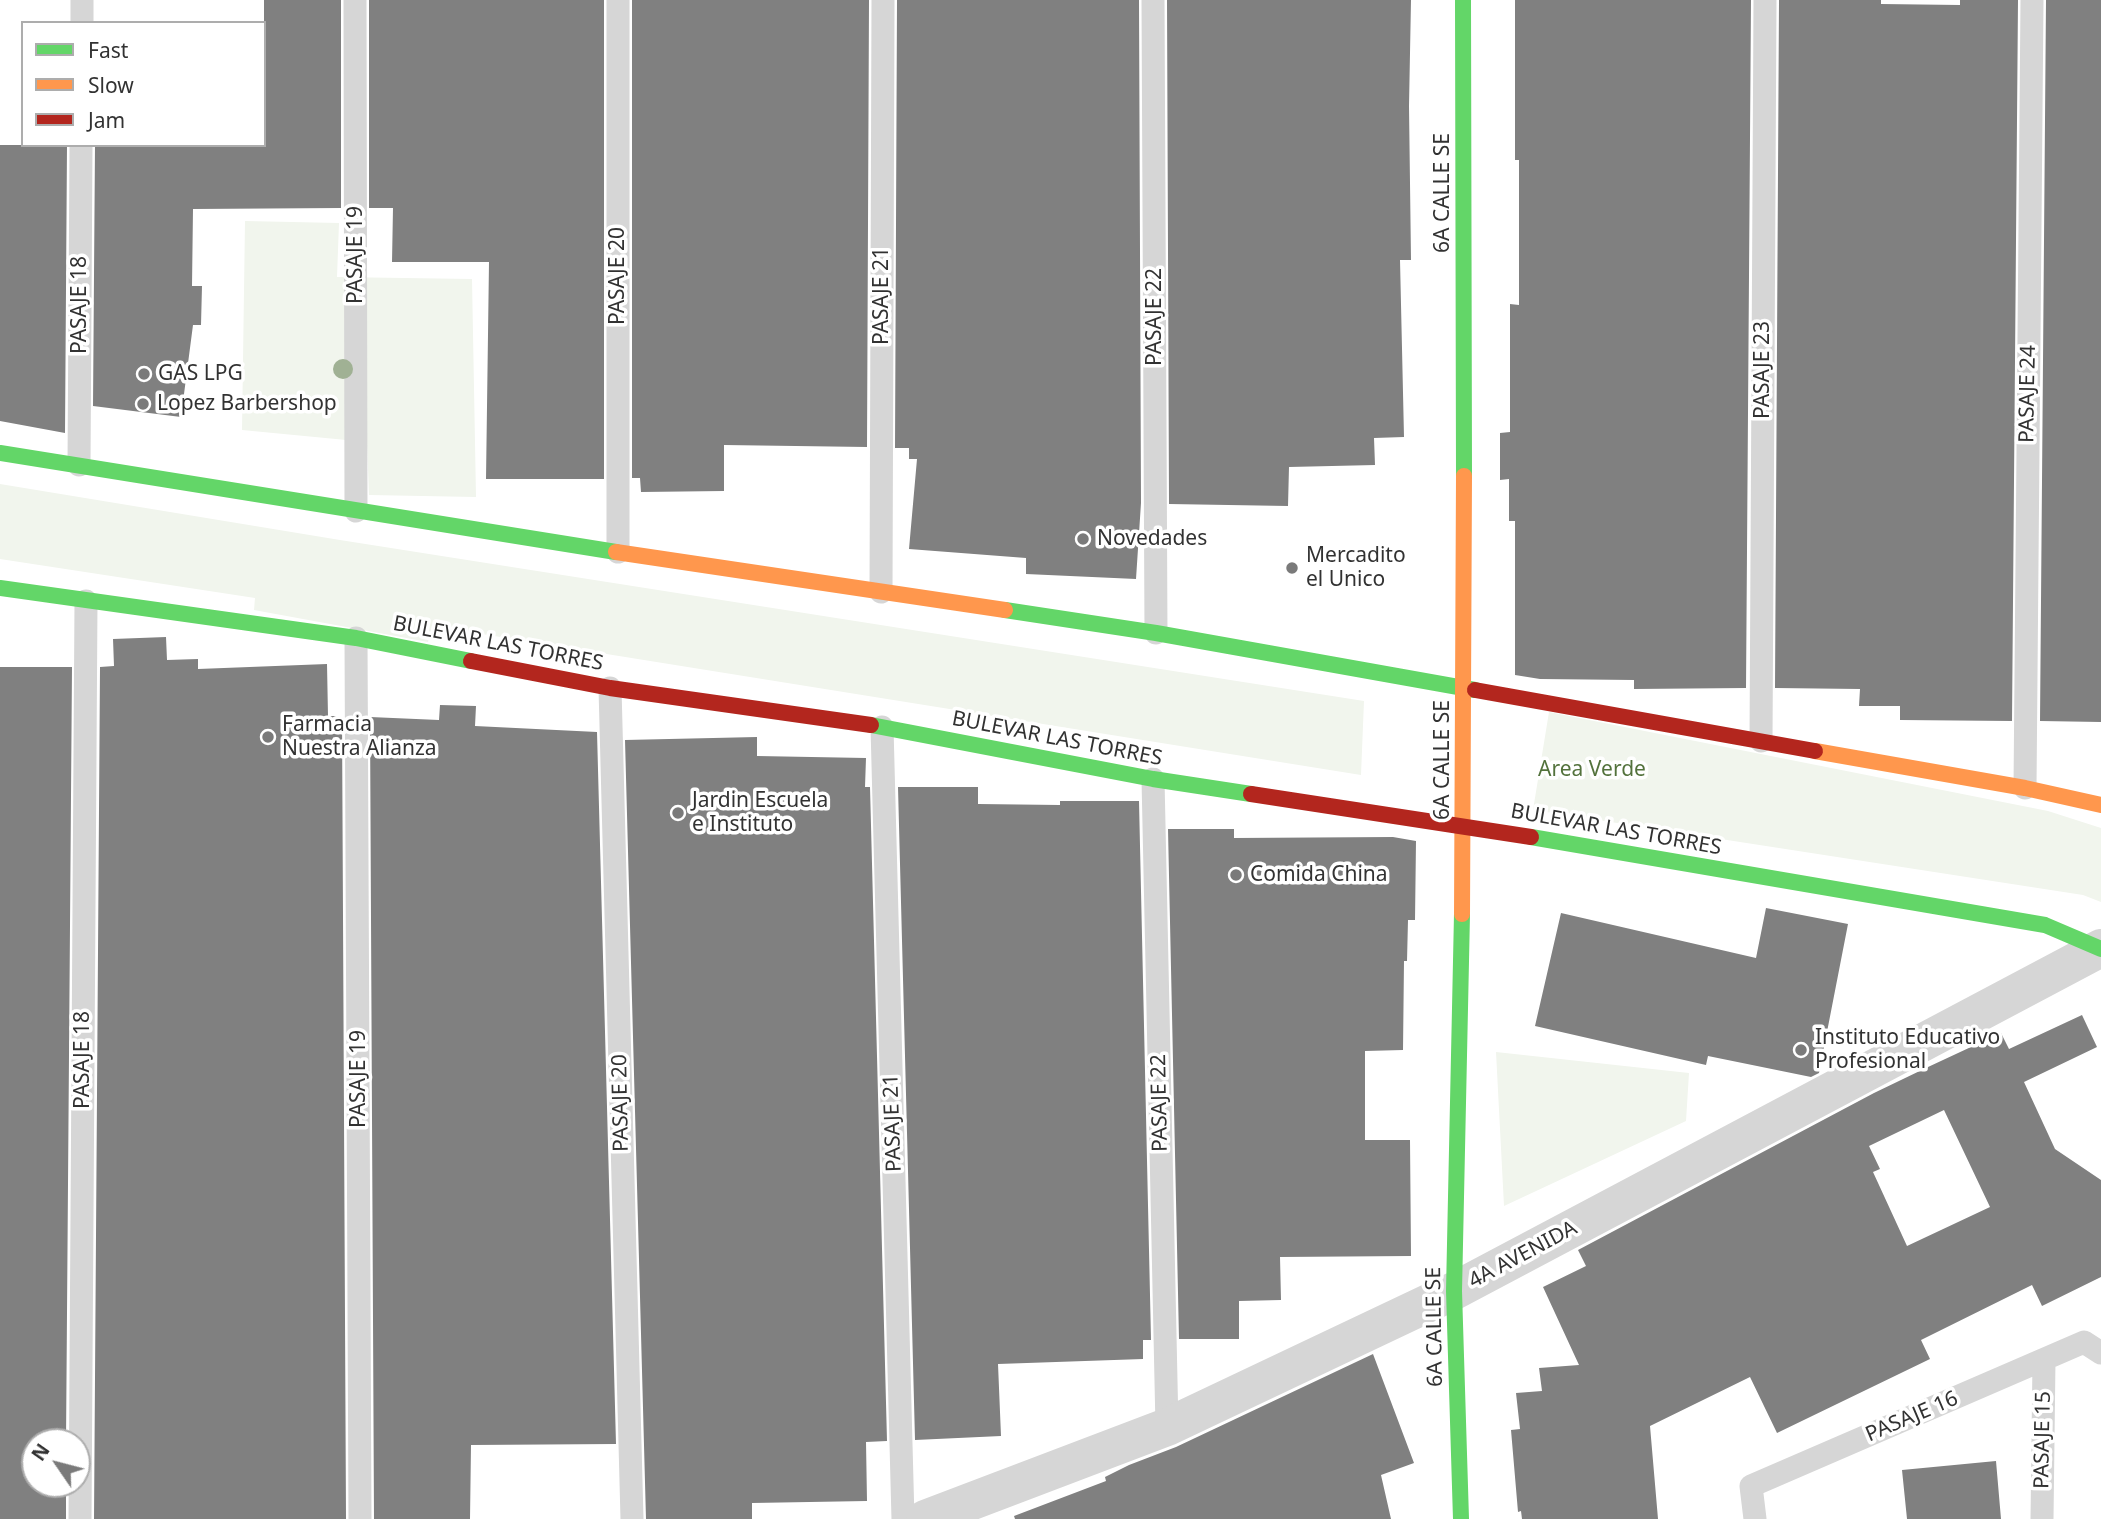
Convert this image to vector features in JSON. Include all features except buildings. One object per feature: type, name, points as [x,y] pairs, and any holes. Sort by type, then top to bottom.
[{"type":"street","name":"6A CALLE SE","points":[[1461,1519],[1454,1292],[1464,826],[1463,0]]},
{"type":"street","points":[[0,453],[618,552],[1156,633],[2025,788],[2101,805]]},
{"type":"street","name":"BULEVAR LAS TORRES","points":[[0,588],[356,638],[610,688],[882,727],[1153,779],[1464,826],[2045,925],[2101,949]]},
{"type":"street","name":"4A AVENIDA","points":[[925,1519],[1167,1427],[1454,1292],[2101,949]]},
{"type":"lane","points":[[82,0],[82,21]]},
{"type":"lane","name":"PASAJE 19","points":[[355,0],[356,511]]},
{"type":"lane","name":"PASAJE 20","points":[[618,0],[618,552]]},
{"type":"lane","name":"PASAJE 21","points":[[881,592],[883,0]]},
{"type":"lane","name":"PASAJE 22","points":[[1153,0],[1156,633]]},
{"type":"lane","name":"PASAJE 23","points":[[1761,741],[1765,0]]},
{"type":"lane","name":"PASAJE 24","points":[[2025,788],[2032,0]]},
{"type":"lane","name":"PASAJE 18","points":[[79,465],[81,147]]},
{"type":"lane","name":"PASAJE 18","points":[[80,1519],[86,601]]},
{"type":"lane","name":"PASAJE 19","points":[[356,638],[360,1519]]},
{"type":"lane","name":"PASAJE 20","points":[[610,688],[632,1519]]},
{"type":"lane","name":"PASAJE 21","points":[[882,727],[904,1519]]},
{"type":"lane","name":"PASAJE 22","points":[[1153,779],[1167,1427]]},
{"type":"lane","name":"PASAJE 16","points":[[1755,1519],[1751,1486],[2084,1342],[2101,1353]]},
{"type":"lane","name":"PASAJE 15","points":[[2042,1519],[2044,1360]]},
{"type":"green space","points":[[245,221],[339,223],[337,277],[472,279],[476,497],[369,495],[367,442],[242,430]]},
{"type":"green space","points":[[0,484],[1364,701],[1361,775],[432,626],[428,642],[254,610],[255,598],[0,559]]},
{"type":"green space","name":"Area Verde","points":[[1549,712],[2048,811],[2101,828],[2101,902],[2083,895],[1533,810]]},
{"type":"green space","points":[[1496,1052],[1689,1073],[1686,1121],[1504,1206]]},
{"type":"traffic: fast","points":[[1463,0],[1464,476]]},
{"type":"traffic: fast","points":[[0,453],[616,552]]},
{"type":"traffic: fast","points":[[0,588],[356,638],[471,661]]},
{"type":"traffic: fast","points":[[1005,610],[1156,633],[1475,690]]},
{"type":"traffic: fast","points":[[871,725],[1153,779],[1251,794]]},
{"type":"traffic: fast","points":[[1531,837],[2045,925],[2101,949]]},
{"type":"traffic: fast","points":[[1461,1519],[1454,1291],[1462,914]]},
{"type":"traffic: slow","points":[[1462,914],[1464,476]]},
{"type":"traffic: slow","points":[[616,552],[1005,610]]},
{"type":"traffic: slow","points":[[1815,751],[2025,788],[2101,805]]},
{"type":"traffic: jam","points":[[471,661],[610,688],[871,725]]},
{"type":"traffic: jam","points":[[1475,690],[1815,751]]},
{"type":"traffic: jam","points":[[1251,794],[1531,837]]},
{"type":"place","name":"GAS LPG","points":[[144,374]]},
{"type":"place","name":"Lopez Barbershop","points":[[143,404]]},
{"type":"place","name":"Novedades","points":[[1083,539]]},
{"type":"place","name":"Mercadito el Unico","points":[[1292,568]]},
{"type":"place","name":"Farmacia Nuestra Alianza","points":[[268,737]]},
{"type":"place","name":"Jardin Escuela e Instituto","points":[[678,813]]},
{"type":"place","name":"Comida China","points":[[1236,875]]},
{"type":"place","name":"Instituto Educativo Profesional","points":[[1801,1050]]}]
